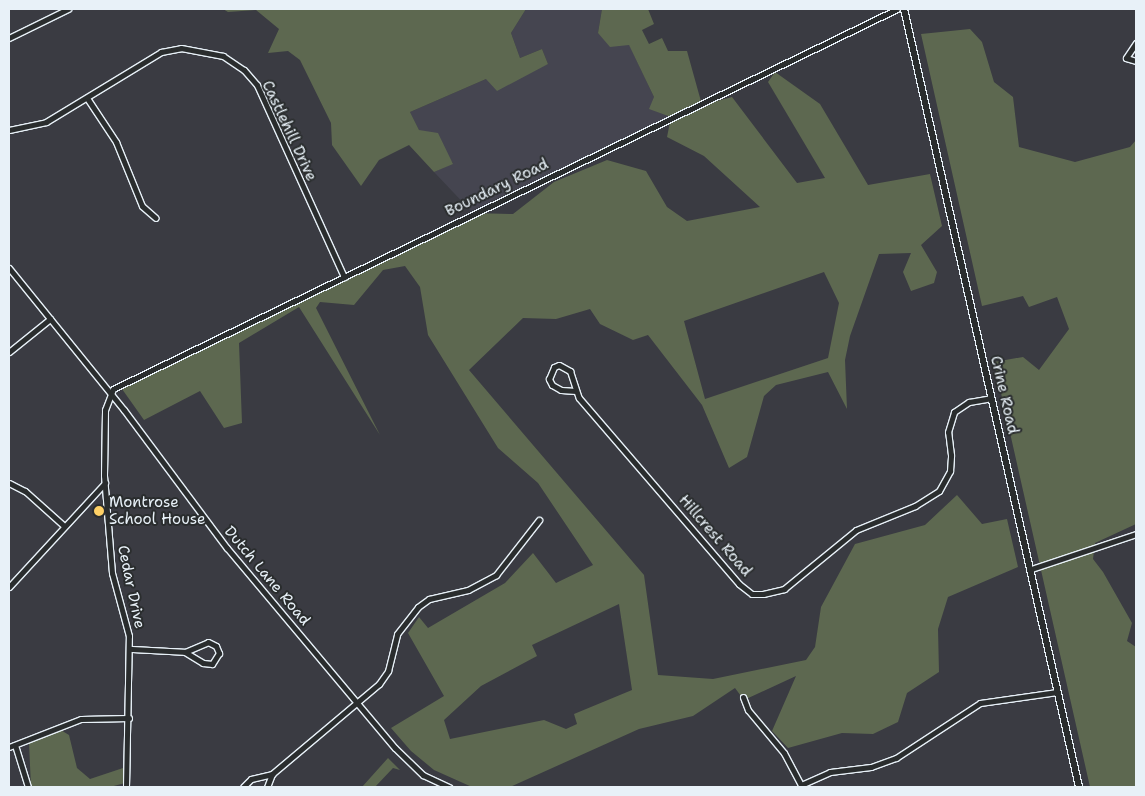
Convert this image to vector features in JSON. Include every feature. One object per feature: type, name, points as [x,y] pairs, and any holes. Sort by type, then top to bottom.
[{"type":"main road","name":"Crine Road","points":[[904,9],[1079,787]]},
{"type":"street","points":[[9,38],[68,9]]},
{"type":"street","name":"Boundary Road","points":[[110,392],[896,9]]},
{"type":"street","points":[[1136,43],[1126,58],[1136,62]]},
{"type":"street","name":"Castlehill Drive","points":[[9,130],[46,122],[162,52],[180,48],[223,56],[244,70],[257,85],[344,277]]},
{"type":"street","points":[[86,98],[116,142],[142,206],[156,218]]},
{"type":"street","name":"Dutch Lane Road","points":[[9,268],[110,392],[226,548],[356,703],[416,770],[449,787]]},
{"type":"street","points":[[9,352],[50,319]]},
{"type":"street","name":"Hillcrest Road","points":[[576,391],[561,390],[552,385],[549,379],[554,368],[559,365],[570,371],[576,391],[739,584],[752,594],[784,590],[856,530],[915,506],[939,491],[950,471],[951,455],[948,432],[954,412],[969,402],[991,398]]},
{"type":"street","name":"Cedar Drive","points":[[110,392],[105,410],[105,483],[112,573],[128,627],[130,650],[126,787]]},
{"type":"street","points":[[9,482],[25,491],[64,526]]},
{"type":"street","points":[[9,587],[105,483]]},
{"type":"street","points":[[267,787],[272,774],[356,703],[388,671],[397,634],[418,607],[429,598],[468,590],[496,575],[539,520]]},
{"type":"street","points":[[1031,569],[1136,534]]},
{"type":"street","points":[[130,650],[185,652],[208,664],[217,660],[219,653],[216,646],[208,642],[185,652]]},
{"type":"street","points":[[743,697],[748,710],[784,753],[802,786],[830,772],[871,767],[896,758],[980,703],[1057,692]]},
{"type":"street","points":[[9,747],[81,719],[129,718]]},
{"type":"street","points":[[15,745],[28,787]]},
{"type":"street","points":[[243,787],[251,778],[272,774]]},
{"type":"shaded area","points":[[526,9],[602,9],[598,33],[629,44],[654,97],[671,117],[471,211],[434,172],[453,163],[419,130],[410,112],[486,79],[548,64],[542,49],[520,58],[511,33]]},
{"type":"green space","points":[[223,9],[526,9],[511,33],[520,58],[542,49],[548,64],[497,91],[486,79],[410,112],[419,130],[438,133],[453,164],[434,172],[409,145],[379,160],[361,186],[332,145],[331,123],[300,60],[288,51],[268,53],[279,29],[256,10],[228,12]]},
{"type":"green space","points":[[602,9],[648,9],[654,24],[642,30],[649,44],[662,38],[668,51],[687,51],[702,105],[732,97],[797,183],[825,178],[768,82],[775,72],[820,104],[868,185],[930,174],[942,226],[921,245],[937,272],[934,283],[911,291],[903,272],[911,253],[879,254],[850,336],[845,360],[847,409],[828,372],[776,385],[764,396],[747,457],[729,468],[702,405],[648,335],[633,340],[600,324],[590,309],[556,319],[523,318],[469,370],[644,575],[658,675],[713,679],[806,660],[815,647],[821,607],[855,544],[925,525],[957,495],[982,524],[1007,519],[1018,567],[948,597],[938,629],[939,672],[907,693],[898,722],[873,734],[842,733],[788,748],[772,731],[796,676],[744,700],[735,688],[693,716],[639,729],[510,787],[472,787],[434,770],[411,751],[391,728],[444,696],[408,633],[419,617],[428,628],[505,583],[533,553],[556,583],[593,565],[538,483],[498,448],[428,335],[420,287],[405,266],[383,270],[354,305],[320,302],[316,308],[380,435],[299,307],[239,343],[242,423],[224,428],[200,391],[144,420],[122,389],[173,360],[472,213],[513,214],[554,182],[607,160],[646,171],[667,207],[687,221],[760,207],[704,156],[667,137],[671,117],[649,109],[654,97],[629,45],[610,47],[598,33]],"holes":[[[824,272],[839,303],[828,358],[705,399],[684,321]],[[619,604],[632,690],[574,714],[577,724],[566,729],[544,720],[450,739],[444,720],[481,686],[537,656],[532,645]]]},
{"type":"green space","points":[[970,29],[982,42],[994,82],[1013,97],[1019,147],[1075,162],[1130,147],[1136,140],[1136,524],[1095,543],[1093,559],[1103,572],[1132,623],[1127,641],[1136,647],[1136,787],[1090,787],[994,362],[1023,357],[1039,370],[1069,329],[1057,297],[1029,307],[1023,296],[982,306],[921,34]]},
{"type":"green space","points":[[59,729],[69,735],[77,768],[90,779],[126,767],[125,783],[110,787],[31,787],[29,743]]},
{"type":"green space","points":[[388,758],[400,770],[393,768],[375,787],[362,787]]},
{"type":"place","name":"Montrose School House","points":[[99,511]]}]
